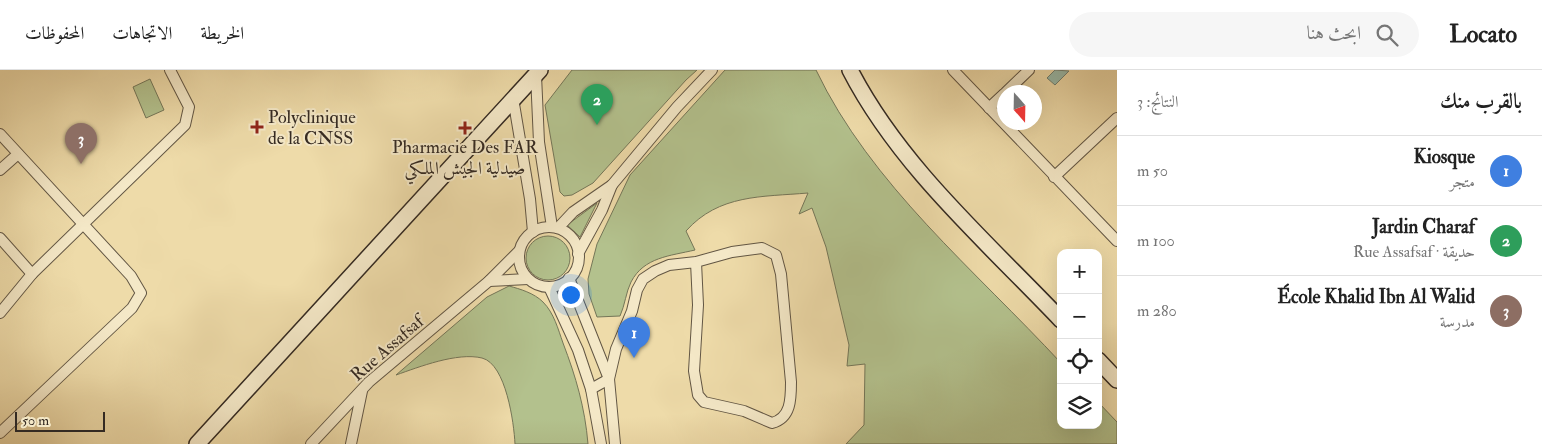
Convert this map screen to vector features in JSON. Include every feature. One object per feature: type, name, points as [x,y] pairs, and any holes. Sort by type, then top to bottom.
[{"type":"main road","points":[[850,70],[876,117],[894,142],[935,188],[1057,316]]},
{"type":"main road","points":[[197,444],[538,72]]},
{"type":"main road","points":[[1102,364],[1117,380]]},
{"type":"street","points":[[0,313],[32,274],[180,132],[188,120],[189,108],[187,99],[170,70]]},
{"type":"street","points":[[555,228],[568,234],[575,243],[578,254],[577,267],[569,278],[560,284],[549,287],[542,286],[528,279],[522,271],[519,251],[524,240],[533,232],[555,228],[573,212],[612,185],[677,107],[712,70]]},
{"type":"street","points":[[953,70],[1117,241]]},
{"type":"street","points":[[1014,85],[1030,70]]},
{"type":"street","points":[[538,72],[539,142],[555,228]]},
{"type":"street","points":[[513,98],[530,199],[533,232]]},
{"type":"street","points":[[989,108],[997,100]]},
{"type":"street","points":[[1054,177],[1117,118]]},
{"type":"street","points":[[0,134],[139,286],[141,293],[139,299],[0,433]]},
{"type":"street","points":[[0,170],[18,154]]},
{"type":"street","points":[[578,254],[602,210],[612,185]]},
{"type":"street","points":[[0,238],[32,274]]},
{"type":"street","points":[[609,380],[616,349],[632,311],[637,290],[643,279],[669,265],[696,262],[732,252],[762,248],[776,255],[781,274],[791,382],[788,411],[780,420],[772,423],[744,411],[704,402],[698,395],[694,371],[698,305],[696,262]]},
{"type":"street","name":"Rue Assafsaf","points":[[311,444],[370,382],[489,281],[519,251]]},
{"type":"street","points":[[569,278],[609,380],[615,444]]},
{"type":"street","points":[[489,281],[528,279]]},
{"type":"street","points":[[549,287],[578,350],[591,389],[601,444]]},
{"type":"street","points":[[591,389],[609,380]]},
{"type":"street","points":[[351,444],[362,391]]},
{"type":"green space","points":[[572,70],[697,70],[593,183],[572,195],[564,196],[560,192],[545,105]]},
{"type":"green space","points":[[725,70],[816,70],[839,112],[865,151],[895,189],[960,260],[1057,359],[1057,429],[1102,429],[1102,406],[1117,422],[1117,444],[846,444],[864,425],[865,364],[847,366],[849,345],[826,247],[812,208],[799,214],[808,193],[758,197],[727,204],[713,210],[686,231],[695,250],[650,262],[636,274],[631,282],[620,316],[597,317],[589,294],[588,279],[597,244],[630,175]]},
{"type":"green space","points":[[150,79],[164,110],[146,118],[133,87]]},
{"type":"green space","points":[[597,203],[580,237],[567,225]]},
{"type":"green space","points":[[552,236],[564,242],[569,249],[569,267],[564,274],[557,279],[544,280],[536,277],[529,270],[526,254],[529,246],[536,239]]},
{"type":"green space","points":[[509,286],[535,296],[547,306],[553,316],[576,380],[585,418],[588,444],[515,444],[513,423],[503,382],[490,363],[482,358],[461,357],[450,359],[396,375],[487,297]]},
{"type":"shaded area","points":[[1055,70],[1069,71],[1055,85],[1047,78]]},
{"type":"place","name":"Jardin Charaf","points":[[597,125]]},
{"type":"place","name":"Polyclinique de la CNSS","points":[[257,127]]},
{"type":"place","name":"Pharmacie Des FAR صيدلية الجيش الملكي","points":[[465,128]]},
{"type":"place","name":"École Khalid Ibn Al Walid","points":[[81,164]]},
{"type":"place","name":"Kiosque","points":[[634,358]]}]
